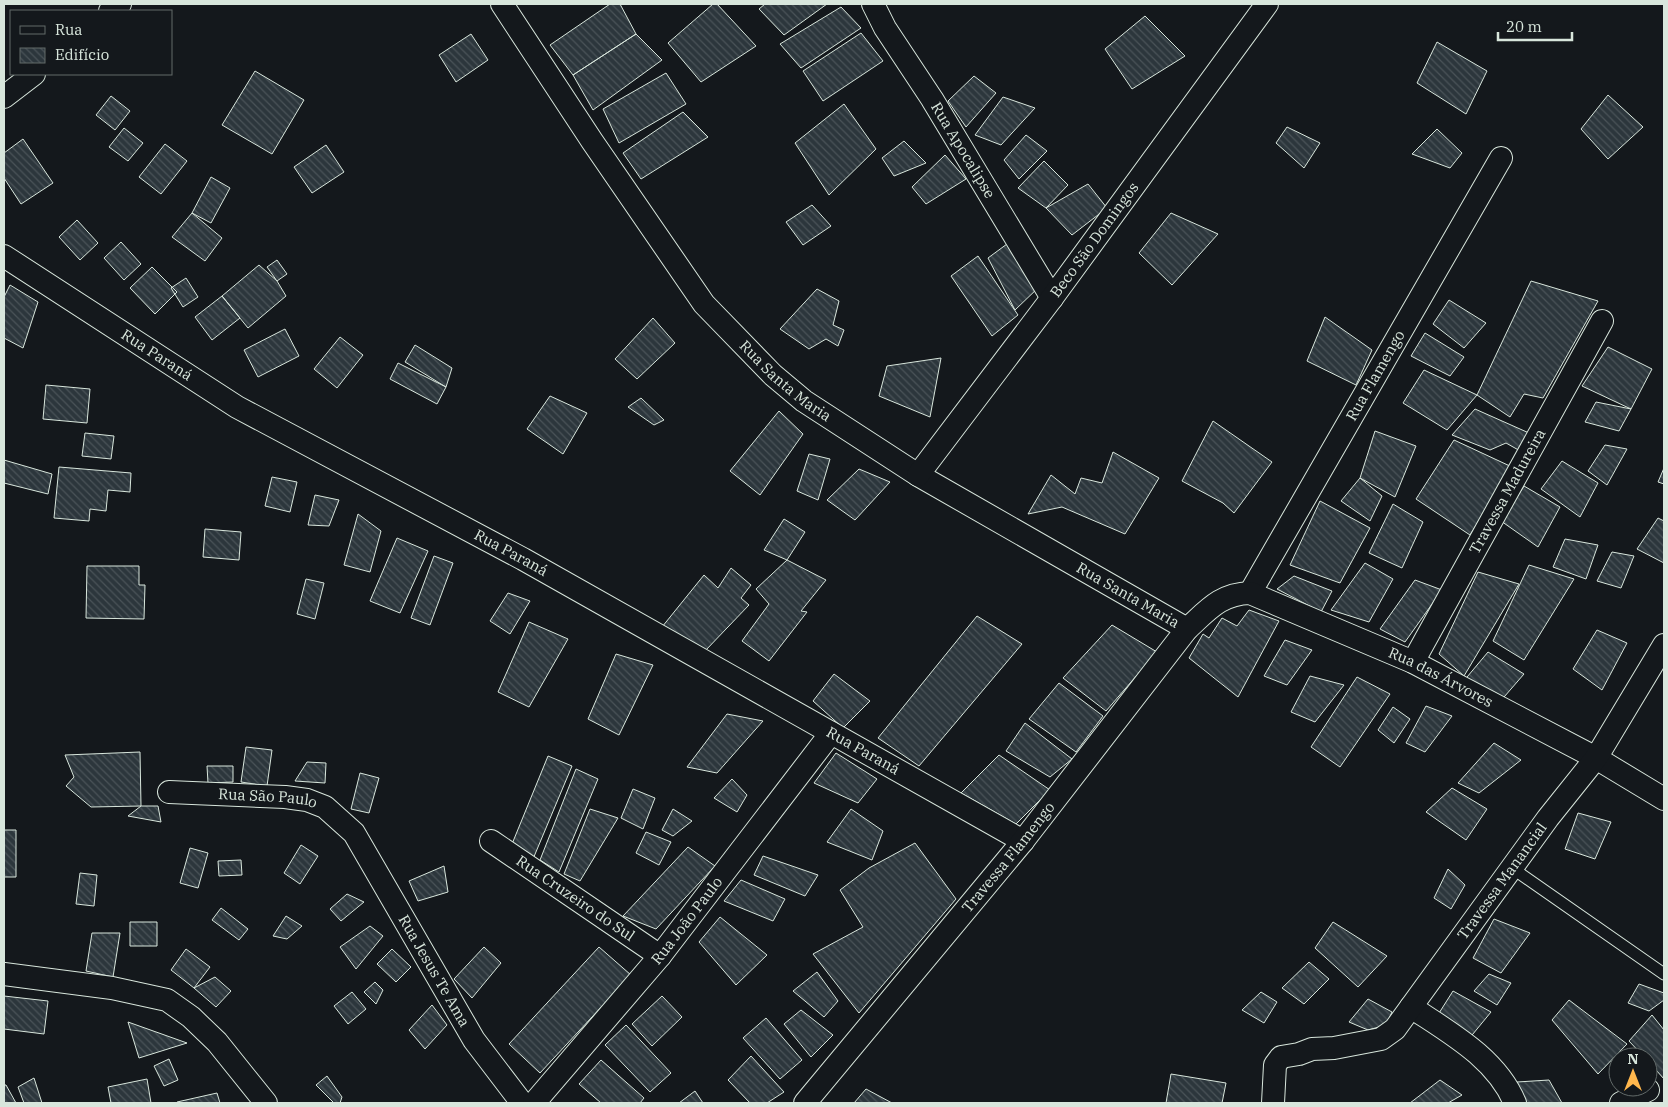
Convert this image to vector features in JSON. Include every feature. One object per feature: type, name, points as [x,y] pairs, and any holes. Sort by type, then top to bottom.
[{"type":"street","name":"Rua Santa Maria","points":[[502,4],[704,304],[774,374],[804,401],[918,475],[1188,629]]},
{"type":"street","name":"Rua Apocalipse","points":[[872,4],[885,28],[932,99],[1052,298]]},
{"type":"street","name":"Beco São Domingos","points":[[918,475],[1052,298],[1267,4]]},
{"type":"street","points":[[4,98],[33,75]]},
{"type":"street","name":"Rua Flamengo","points":[[1250,593],[1501,158]]},
{"type":"street","name":"Rua Paraná","points":[[4,256],[238,407],[523,559],[1023,841]]},
{"type":"street","name":"Travessa Madureira","points":[[1413,662],[1602,321]]},
{"type":"street","name":"Travessa Flamengo","points":[[805,1103],[1023,841],[1188,629],[1208,609],[1221,600],[1230,596],[1250,593]]},
{"type":"street","name":"Rua das Árvores","points":[[1250,593],[1413,662],[1596,758],[1664,799]]},
{"type":"street","name":"Travessa Manancial","points":[[1273,1103],[1275,1065],[1281,1057],[1312,1049],[1334,1048],[1381,1039],[1395,1029],[1548,818],[1596,758],[1664,645]]},
{"type":"street","name":"Rua João Paulo","points":[[534,1103],[660,956],[831,733]]},
{"type":"street","name":"Rua São Paulo","points":[[169,792],[285,797],[307,800],[325,807],[354,833]]},
{"type":"street","name":"Rua Jesus Te Ama","points":[[354,833],[474,1040],[522,1103]]},
{"type":"street","name":"Rua Cruzeiro do Sul","points":[[491,841],[660,956]]},
{"type":"street","points":[[4,974],[112,988],[166,1000],[191,1017],[217,1042],[266,1103]]},
{"type":"street","points":[[1411,1007],[1470,1047],[1496,1072],[1515,1103]]},
{"type":"street","points":[[1620,1103],[1633,1097]]},
{"type":"lane","points":[[1512,868],[1664,974]]},
{"type":"building","points":[[610,4],[620,4],[636,34],[573,75],[550,45]]},
{"type":"building","points":[[713,4],[717,4],[756,46],[701,82],[668,43]]},
{"type":"building","points":[[765,4],[827,4],[784,35],[759,9]]},
{"type":"building","points":[[841,7],[861,28],[801,68],[780,44]]},
{"type":"building","points":[[1145,16],[1185,56],[1132,89],[1105,49]]},
{"type":"building","points":[[861,33],[883,61],[823,101],[803,71]]},
{"type":"building","points":[[471,34],[488,60],[456,82],[439,55]]},
{"type":"building","points":[[636,34],[662,60],[593,110],[573,75]]},
{"type":"building","points":[[1437,42],[1487,71],[1466,114],[1417,83]]},
{"type":"building","points":[[255,71],[304,100],[272,154],[222,125]]},
{"type":"building","points":[[666,73],[686,104],[619,143],[603,109]]},
{"type":"building","points":[[974,76],[996,93],[966,127],[948,101]]},
{"type":"building","points":[[1608,95],[1643,127],[1608,159],[1581,129]]},
{"type":"building","points":[[111,96],[130,111],[115,130],[96,115]]},
{"type":"building","points":[[1003,97],[1035,108],[1001,145],[975,135]]},
{"type":"building","points":[[844,104],[876,149],[829,195],[795,143]]},
{"type":"building","points":[[683,112],[708,137],[641,179],[623,153]]},
{"type":"building","points":[[1287,127],[1320,143],[1304,168],[1276,143]]},
{"type":"building","points":[[124,128],[143,143],[128,161],[109,147]]},
{"type":"building","points":[[1437,129],[1462,153],[1450,168],[1412,154]]},
{"type":"building","points":[[1026,135],[1047,151],[1019,179],[1004,160]]},
{"type":"building","points":[[23,139],[53,183],[21,204],[4,178],[4,153]]},
{"type":"building","points":[[904,141],[926,163],[894,176],[882,158]]},
{"type":"building","points":[[165,144],[187,161],[161,194],[139,177]]},
{"type":"building","points":[[326,145],[344,172],[312,193],[294,167]]},
{"type":"building","points":[[945,155],[966,179],[926,204],[912,187]]},
{"type":"building","points":[[1044,161],[1068,185],[1046,208],[1018,188]]},
{"type":"building","points":[[211,177],[230,188],[211,223],[192,213]]},
{"type":"building","points":[[1088,184],[1107,208],[1072,235],[1046,208]]},
{"type":"building","points":[[812,205],[831,226],[803,245],[786,222]]},
{"type":"building","points":[[192,213],[222,238],[205,261],[172,237]]},
{"type":"building","points":[[1171,213],[1218,234],[1172,285],[1139,253]]},
{"type":"building","points":[[77,220],[98,243],[80,260],[59,237]]},
{"type":"building","points":[[121,242],[141,264],[124,280],[104,258]]},
{"type":"building","points":[[1007,244],[1040,286],[1015,310],[988,258]]},
{"type":"building","points":[[978,256],[1018,315],[992,336],[951,276]]},
{"type":"building","points":[[277,260],[287,274],[277,281],[267,267]]},
{"type":"building","points":[[259,265],[277,281],[286,296],[248,328],[222,296]]},
{"type":"building","points":[[152,267],[177,292],[155,314],[130,288]]},
{"type":"building","points":[[186,278],[198,297],[183,307],[171,288]]},
{"type":"building","points":[[1531,281],[1598,301],[1543,398],[1524,394],[1510,417],[1477,395]]},
{"type":"building","points":[[10,285],[38,302],[23,348],[4,338],[4,297]]},
{"type":"building","points":[[817,289],[839,301],[833,325],[844,330],[838,346],[826,339],[809,349],[780,329]]},
{"type":"building","points":[[222,296],[240,318],[212,340],[195,317]]},
{"type":"building","points":[[1449,300],[1486,323],[1464,348],[1433,324]]},
{"type":"building","points":[[1325,317],[1372,350],[1356,385],[1307,361]]},
{"type":"building","points":[[653,318],[675,343],[637,379],[615,359]]},
{"type":"building","points":[[285,329],[299,356],[258,377],[244,350]]},
{"type":"building","points":[[1425,333],[1464,357],[1450,376],[1411,356]]},
{"type":"building","points":[[340,337],[363,355],[337,388],[314,369]]},
{"type":"building","points":[[415,345],[452,368],[446,387],[405,362]]},
{"type":"building","points":[[1608,347],[1652,369],[1631,409],[1582,386]]},
{"type":"building","points":[[941,358],[930,417],[879,396],[887,366]]},
{"type":"building","points":[[398,363],[446,387],[437,404],[390,379]]},
{"type":"building","points":[[1424,370],[1477,395],[1447,430],[1403,403]]},
{"type":"building","points":[[46,385],[90,389],[87,423],[43,419]]},
{"type":"building","points":[[550,396],[587,413],[563,454],[527,429]]},
{"type":"building","points":[[641,398],[664,420],[654,425],[628,407]]},
{"type":"building","points":[[1596,402],[1631,409],[1619,431],[1585,422]]},
{"type":"building","points":[[1475,409],[1529,433],[1522,452],[1506,443],[1490,450],[1452,435]]},
{"type":"building","points":[[779,411],[803,434],[760,495],[730,471]]},
{"type":"building","points":[[1213,421],[1272,462],[1234,513],[1223,503],[1182,481]]},
{"type":"building","points":[[1375,431],[1416,446],[1395,497],[1360,478]]},
{"type":"building","points":[[85,433],[114,436],[111,459],[82,456]]},
{"type":"building","points":[[1454,440],[1512,467],[1470,535],[1416,499]]},
{"type":"building","points":[[1605,445],[1627,449],[1607,485],[1588,471]]},
{"type":"building","points":[[1113,452],[1159,478],[1125,534],[1062,507],[1028,514],[1051,475],[1075,494],[1081,478],[1102,483]]},
{"type":"building","points":[[809,454],[830,459],[818,500],[797,491]]},
{"type":"building","points":[[4,460],[52,474],[48,494],[4,483]]},
{"type":"building","points":[[1562,461],[1598,483],[1580,517],[1541,489]]},
{"type":"building","points":[[59,467],[131,473],[130,492],[108,490],[106,511],[90,509],[89,521],[54,518]]},
{"type":"building","points":[[1664,468],[1664,484],[1658,482]]},
{"type":"building","points":[[859,469],[890,482],[855,520],[827,500]]},
{"type":"building","points":[[272,477],[297,482],[290,512],[265,506]]},
{"type":"building","points":[[1360,478],[1382,496],[1370,521],[1341,501]]},
{"type":"building","points":[[1524,486],[1560,507],[1538,547],[1501,521]]},
{"type":"building","points":[[315,495],[339,500],[329,526],[308,525]]},
{"type":"building","points":[[1320,501],[1370,528],[1340,583],[1290,565]]},
{"type":"building","points":[[1393,504],[1423,522],[1402,568],[1369,553]]},
{"type":"building","points":[[358,514],[381,531],[370,572],[344,565]]},
{"type":"building","points":[[1658,518],[1664,521],[1664,563],[1637,549]]},
{"type":"building","points":[[784,519],[805,532],[787,560],[764,550]]},
{"type":"building","points":[[205,529],[241,532],[239,560],[203,557]]},
{"type":"building","points":[[397,538],[428,551],[400,613],[370,601]]},
{"type":"building","points":[[1565,539],[1598,545],[1586,579],[1553,567]]},
{"type":"building","points":[[1612,552],[1634,556],[1621,588],[1597,581]]},
{"type":"building","points":[[434,556],[453,563],[430,625],[411,618]]},
{"type":"building","points":[[787,560],[826,580],[801,611],[807,612],[769,661],[742,641],[769,604],[756,589]]},
{"type":"building","points":[[1365,563],[1393,579],[1369,622],[1331,610]]},
{"type":"building","points":[[1529,565],[1574,579],[1524,660],[1493,641]]},
{"type":"building","points":[[87,566],[139,566],[139,585],[145,585],[144,619],[86,618]]},
{"type":"building","points":[[731,568],[751,585],[741,598],[749,605],[705,651],[662,627],[704,575],[718,588]]},
{"type":"building","points":[[1478,572],[1519,584],[1464,676],[1439,654]]},
{"type":"building","points":[[1294,576],[1332,591],[1321,612],[1277,589]]},
{"type":"building","points":[[306,579],[324,583],[315,619],[297,614]]},
{"type":"building","points":[[1415,580],[1442,590],[1405,642],[1380,629]]},
{"type":"building","points":[[508,593],[530,601],[510,634],[490,621]]},
{"type":"building","points":[[1249,610],[1279,621],[1238,697],[1189,658],[1203,634],[1209,638],[1222,618],[1237,626]]},
{"type":"building","points":[[977,616],[1022,644],[919,766],[878,738]]},
{"type":"building","points":[[529,622],[568,639],[529,707],[498,692]]},
{"type":"building","points":[[1112,625],[1157,652],[1106,711],[1063,678]]},
{"type":"building","points":[[1597,630],[1627,643],[1602,690],[1573,669]]},
{"type":"building","points":[[1285,640],[1312,650],[1287,685],[1264,676]]},
{"type":"building","points":[[1488,652],[1524,674],[1498,704],[1462,683]]},
{"type":"building","points":[[616,654],[653,665],[619,735],[588,719]]},
{"type":"building","points":[[834,674],[870,701],[843,728],[813,701]]},
{"type":"building","points":[[1310,676],[1344,685],[1315,722],[1291,712]]},
{"type":"building","points":[[1357,677],[1390,694],[1340,767],[1311,747]]},
{"type":"building","points":[[1059,683],[1103,716],[1076,752],[1029,719]]},
{"type":"building","points":[[1426,706],[1452,716],[1425,752],[1406,743]]},
{"type":"building","points":[[1393,707],[1410,719],[1394,743],[1378,730]]},
{"type":"building","points":[[727,714],[763,721],[717,773],[687,767]]},
{"type":"building","points":[[1025,723],[1072,759],[1050,777],[1006,751]]},
{"type":"building","points":[[1494,743],[1521,760],[1479,793],[1458,783]]},
{"type":"building","points":[[246,747],[272,750],[267,786],[241,782]]},
{"type":"building","points":[[140,752],[141,806],[91,807],[66,786],[74,777],[65,755]]},
{"type":"building","points":[[836,753],[877,779],[858,803],[814,783]]},
{"type":"building","points":[[999,755],[1050,790],[1016,824],[961,793]]},
{"type":"building","points":[[548,756],[572,766],[533,859],[512,844]]},
{"type":"building","points":[[307,762],[326,763],[325,783],[295,781]]},
{"type":"building","points":[[207,766],[233,766],[233,782],[208,783]]},
{"type":"building","points":[[576,769],[598,779],[559,872],[540,860]]},
{"type":"building","points":[[360,773],[379,778],[369,813],[351,809]]},
{"type":"building","points":[[732,779],[747,795],[737,812],[714,798]]},
{"type":"building","points":[[1452,788],[1487,809],[1466,840],[1426,812]]},
{"type":"building","points":[[633,789],[655,798],[643,829],[621,818]]},
{"type":"building","points":[[141,806],[158,806],[161,822],[128,816]]},
{"type":"building","points":[[590,809],[618,818],[580,881],[564,874]]},
{"type":"building","points":[[673,809],[692,821],[673,836],[662,830]]},
{"type":"building","points":[[851,809],[883,831],[872,860],[827,842]]},
{"type":"building","points":[[1578,813],[1611,822],[1595,859],[1565,849]]},
{"type":"building","points":[[4,830],[16,830],[16,877],[4,877]]},
{"type":"building","points":[[646,832],[671,842],[659,865],[636,853]]},
{"type":"building","points":[[915,843],[956,899],[859,1013],[813,954],[863,927],[840,890],[869,868]]},
{"type":"building","points":[[301,845],[318,856],[300,884],[284,873]]},
{"type":"building","points":[[688,847],[715,866],[656,929],[623,916]]},
{"type":"building","points":[[190,848],[208,853],[198,888],[180,883]]},
{"type":"building","points":[[763,856],[818,875],[805,896],[754,875]]},
{"type":"building","points":[[241,860],[242,875],[219,876],[218,861]]},
{"type":"building","points":[[444,866],[448,892],[418,901],[409,881]]},
{"type":"building","points":[[1448,869],[1465,885],[1451,909],[1434,898]]},
{"type":"building","points":[[80,873],[97,875],[94,906],[76,904]]},
{"type":"building","points":[[741,880],[785,899],[773,921],[724,901]]},
{"type":"building","points":[[347,894],[364,902],[341,921],[330,909]]},
{"type":"building","points":[[221,908],[248,929],[239,940],[212,920]]},
{"type":"building","points":[[286,916],[302,926],[287,939],[273,936]]},
{"type":"building","points":[[720,917],[767,955],[736,985],[699,942]]},
{"type":"building","points":[[1494,919],[1530,933],[1501,973],[1473,958]]},
{"type":"building","points":[[130,922],[157,922],[157,946],[130,946]]},
{"type":"building","points":[[1333,922],[1387,956],[1358,987],[1315,948]]},
{"type":"building","points":[[370,926],[383,936],[356,969],[340,947]]},
{"type":"building","points":[[92,933],[120,933],[113,977],[86,971]]},
{"type":"building","points":[[484,947],[501,963],[472,998],[454,979]]},
{"type":"building","points":[[599,947],[631,975],[540,1073],[509,1044]]},
{"type":"building","points":[[186,949],[210,967],[194,988],[171,970]]},
{"type":"building","points":[[392,949],[411,967],[396,982],[377,964]]},
{"type":"building","points":[[1309,962],[1329,979],[1304,1004],[1282,988]]},
{"type":"building","points":[[817,972],[838,1001],[824,1017],[793,991]]},
{"type":"building","points":[[1489,974],[1511,983],[1497,1005],[1474,991]]},
{"type":"building","points":[[215,977],[231,991],[216,1007],[194,988]]},
{"type":"building","points":[[375,982],[383,990],[376,1004],[364,992]]},
{"type":"building","points":[[1639,984],[1664,993],[1664,1000],[1649,1011],[1628,1003]]},
{"type":"building","points":[[1453,991],[1491,1012],[1468,1040],[1434,1021]]},
{"type":"building","points":[[352,992],[366,1009],[348,1024],[334,1006]]},
{"type":"building","points":[[1261,992],[1277,1002],[1264,1023],[1242,1010]]},
{"type":"building","points":[[4,996],[48,1001],[44,1034],[4,1029]]},
{"type":"building","points":[[662,996],[682,1017],[652,1046],[632,1024]]},
{"type":"building","points":[[1368,999],[1392,1012],[1386,1025],[1368,1030],[1349,1022]]},
{"type":"building","points":[[1569,1000],[1627,1044],[1624,1047],[1608,1047],[1608,1064],[1598,1074],[1552,1020]]},
{"type":"building","points":[[432,1005],[447,1025],[425,1049],[409,1030]]},
{"type":"building","points":[[801,1010],[833,1035],[811,1057],[784,1024]]},
{"type":"building","points":[[1652,1015],[1664,1030],[1664,1079],[1658,1072],[1658,1047],[1635,1047],[1629,1041]]},
{"type":"building","points":[[766,1018],[802,1060],[780,1079],[743,1038]]},
{"type":"building","points":[[128,1022],[187,1043],[139,1058]]},
{"type":"building","points":[[626,1025],[671,1073],[650,1092],[605,1045]]},
{"type":"building","points":[[751,1056],[784,1092],[767,1103],[750,1103],[728,1080]]},
{"type":"building","points":[[169,1059],[178,1080],[164,1086],[154,1066]]},
{"type":"building","points":[[601,1060],[644,1098],[640,1103],[601,1103],[579,1084]]},
{"type":"building","points":[[1171,1074],[1226,1083],[1222,1103],[1166,1103]]},
{"type":"building","points":[[327,1076],[342,1097],[340,1103],[334,1103],[316,1085]]},
{"type":"building","points":[[34,1078],[42,1103],[24,1103],[18,1087]]},
{"type":"building","points":[[147,1079],[151,1103],[111,1103],[108,1087]]},
{"type":"building","points":[[1440,1080],[1462,1095],[1448,1103],[1410,1103]]},
{"type":"building","points":[[1549,1080],[1562,1103],[1526,1103],[1517,1082]]},
{"type":"building","points":[[4,1085],[6,1085],[16,1103],[4,1103]]},
{"type":"building","points":[[866,1089],[892,1103],[854,1103]]},
{"type":"building","points":[[695,1091],[703,1103],[679,1103]]},
{"type":"building","points":[[217,1093],[220,1103],[177,1102]]}]
